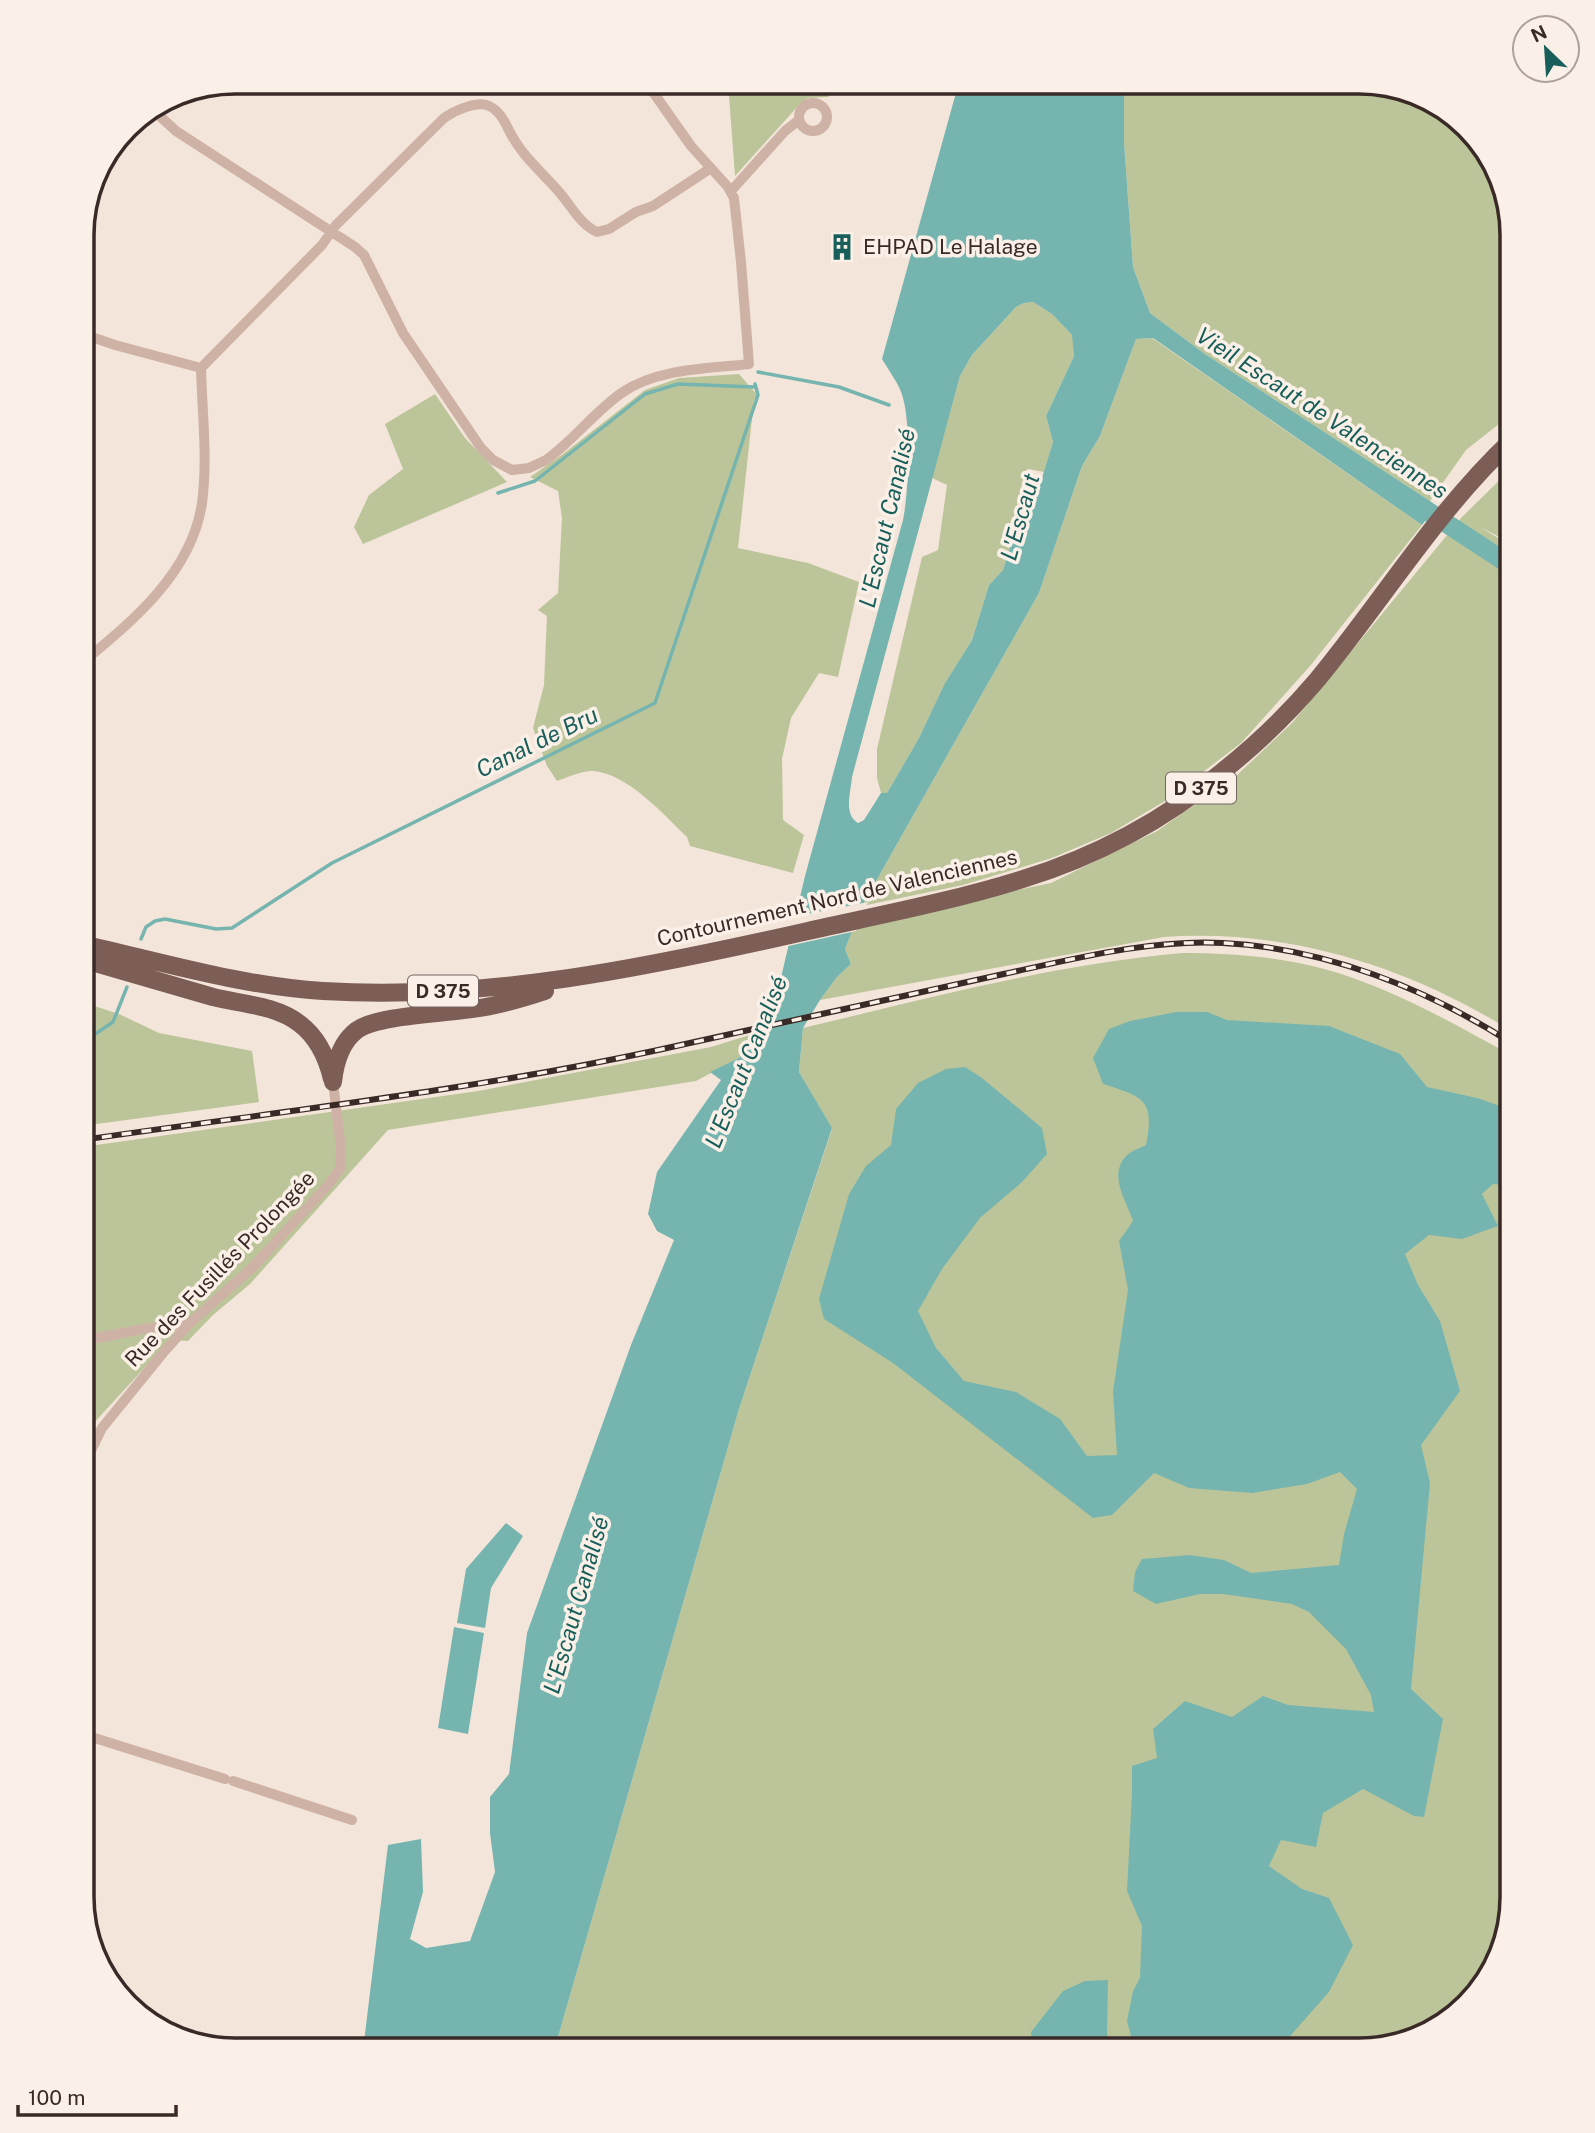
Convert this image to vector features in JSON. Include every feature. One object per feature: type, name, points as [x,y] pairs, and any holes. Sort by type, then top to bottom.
[{"type":"main road","name":"Contournement Nord de Valenciennes","points":[[95,947],[272,985],[338,992],[460,991],[533,984],[613,971],[898,911],[1021,880],[1075,860],[1137,830],[1204,787],[1257,742],[1325,670],[1458,497],[1500,452]]},
{"type":"main road","points":[[95,963],[289,1017],[306,1029],[315,1040],[326,1060],[333,1082]]},
{"type":"main road","points":[[95,963],[206,982],[272,985]]},
{"type":"main road","points":[[333,1082],[335,1066],[347,1040],[355,1031],[370,1024],[501,1004],[613,971]]},
{"type":"street","points":[[160,116],[176,131],[364,255],[402,333],[444,396],[481,448],[493,460],[512,470],[529,468],[546,460],[615,399],[634,386],[673,374],[748,363],[735,202],[731,191],[687,141],[655,95]]},
{"type":"street","points":[[95,652],[158,592],[175,571],[192,541],[200,515],[203,489],[201,368],[322,245],[331,231],[444,118],[454,112],[479,105],[495,110],[543,177],[587,226],[597,232],[609,229],[636,212],[653,206],[710,168]]},
{"type":"street","points":[[731,191],[785,131],[799,120]]},
{"type":"street","points":[[95,338],[201,368]]},
{"type":"street","name":"Rue des Fusillés Prolongée","points":[[94,1443],[113,1413],[189,1324],[253,1267],[328,1185],[340,1168],[341,1148],[333,1082]]},
{"type":"street","points":[[94,1338],[143,1328],[189,1324]]},
{"type":"street","points":[[94,1738],[352,1820]]},
{"type":"green space","points":[[729,95],[830,95],[808,98],[799,105],[735,176]]},
{"type":"green space","points":[[1124,95],[1369,95],[1414,105],[1438,118],[1466,142],[1486,173],[1496,199],[1499,217],[1500,423],[1466,450],[1430,501],[1205,354],[1150,313],[1133,267],[1124,142]]},
{"type":"green space","points":[[1033,302],[1052,314],[1073,336],[1074,356],[1046,416],[1053,442],[1044,472],[1028,469],[1021,494],[1035,499],[1029,520],[1014,534],[1003,570],[989,585],[972,640],[944,686],[919,738],[887,793],[881,793],[877,778],[877,749],[922,557],[938,550],[947,485],[932,478],[960,376],[972,355],[1016,307]]},
{"type":"green space","points":[[1152,338],[1422,525],[1310,666],[1241,743],[1165,801],[1111,833],[1052,858],[963,885],[862,906],[1039,593],[1082,466],[1100,436],[1136,339]]},
{"type":"green space","points":[[739,374],[759,397],[754,400],[738,548],[808,563],[859,582],[838,677],[819,673],[791,718],[782,759],[783,820],[804,835],[793,873],[690,846],[687,837],[645,797],[607,774],[585,772],[557,781],[547,766],[533,728],[544,685],[547,616],[538,610],[558,593],[562,518],[558,491],[530,477],[645,390],[679,378]]},
{"type":"green space","points":[[435,394],[465,438],[507,482],[363,544],[354,527],[369,495],[403,469],[385,424]]},
{"type":"green space","points":[[1500,480],[1500,537],[1480,527],[1500,539],[1500,1025],[1432,988],[1346,957],[1256,939],[1210,936],[1164,937],[820,1000],[837,977],[851,964],[845,949],[855,923],[1051,883],[1157,831],[1236,776],[1292,723],[1462,517]]},
{"type":"green space","points":[[1182,953],[1221,954],[1297,963],[1335,972],[1404,999],[1500,1049],[1500,1898],[1496,1934],[1486,1960],[1466,1991],[1438,2015],[1414,2028],[1378,2037],[558,2038],[739,1409],[832,1129],[799,1072],[803,1028],[943,994],[1134,958]]},
{"type":"green space","points":[[95,1006],[119,1014],[159,1033],[252,1051],[259,1102],[94,1124]]},
{"type":"green space","points":[[753,1034],[739,1058],[696,1081],[388,1130],[250,1284],[213,1315],[188,1341],[170,1340],[94,1423],[94,1145],[478,1091],[711,1047]]},
{"type":"water","name":"L'Escaut Canalisé","points":[[955,95],[1124,95],[1124,142],[1133,267],[1150,313],[1205,354],[1436,507],[1422,525],[1153,338],[1136,339],[1100,436],[1082,466],[1039,593],[862,906],[845,949],[851,964],[837,977],[803,1028],[799,1072],[832,1128],[739,1409],[558,2038],[364,2038],[388,1845],[421,1839],[423,1892],[410,1939],[426,1948],[470,1941],[495,1872],[490,1833],[490,1797],[509,1774],[527,1633],[631,1345],[674,1240],[657,1231],[648,1214],[657,1172],[721,1080],[710,1072],[739,1058],[774,1007],[805,876],[903,520],[907,492],[907,425],[906,410],[899,388],[882,359]],"holes":[[[1033,302],[1052,314],[1072,335],[1074,356],[1046,416],[1053,442],[1029,520],[1014,534],[1003,570],[989,585],[972,640],[944,685],[919,738],[887,793],[881,793],[864,820],[858,823],[853,819],[849,808],[852,777],[960,376],[972,355],[1016,307],[1024,303]]]},
{"type":"water","points":[[1176,1012],[1207,1012],[1227,1020],[1329,1026],[1400,1054],[1427,1087],[1500,1106],[1500,1185],[1493,1184],[1482,1194],[1498,1226],[1462,1239],[1429,1235],[1405,1254],[1418,1285],[1440,1321],[1460,1391],[1421,1445],[1430,1483],[1411,1689],[1443,1719],[1424,1817],[1414,1816],[1363,1789],[1323,1813],[1316,1847],[1281,1840],[1269,1866],[1302,1889],[1329,1898],[1353,1945],[1329,1992],[1288,2038],[1132,2038],[1127,2021],[1133,1991],[1140,1978],[1142,1926],[1127,1891],[1132,1766],[1157,1758],[1153,1729],[1185,1701],[1232,1717],[1263,1696],[1288,1705],[1374,1712],[1371,1695],[1346,1649],[1309,1612],[1292,1604],[1223,1594],[1200,1594],[1156,1604],[1133,1591],[1135,1572],[1142,1559],[1190,1555],[1224,1560],[1251,1573],[1339,1565],[1344,1534],[1357,1489],[1340,1472],[1307,1484],[1252,1493],[1189,1488],[1154,1473],[1112,1515],[1093,1518],[893,1363],[824,1319],[819,1299],[849,1194],[866,1166],[891,1145],[896,1109],[918,1083],[946,1069],[965,1067],[1042,1128],[1047,1154],[1022,1182],[980,1218],[942,1269],[918,1311],[936,1348],[964,1381],[1016,1392],[1060,1419],[1087,1456],[1117,1455],[1113,1392],[1128,1290],[1119,1241],[1133,1221],[1118,1180],[1121,1164],[1126,1156],[1146,1145],[1149,1118],[1143,1102],[1137,1097],[1103,1084],[1093,1058],[1109,1029],[1130,1021]]},
{"type":"water","points":[[506,1523],[523,1536],[491,1588],[485,1628],[457,1623],[466,1569]]},
{"type":"water","points":[[454,1627],[484,1633],[468,1734],[438,1728]]},
{"type":"water","points":[[1108,1980],[1108,2038],[1031,2038],[1031,2032],[1063,1991],[1085,1981]]},
{"type":"pier","points":[[868,902],[856,931],[784,947],[792,917]]},
{"type":"waterway","points":[[758,372],[839,387],[889,405]]},
{"type":"waterway","name":"Canal de Bru","points":[[498,493],[535,481],[645,394],[678,384],[754,387]]},
{"type":"waterway","name":"Canal de Bru","points":[[141,939],[146,927],[165,919],[216,929],[232,928],[332,863],[655,703],[758,395],[755,384]]},
{"type":"waterway","name":"Vieil Escaut de Valenciennes","points":[[1426,510],[1500,558]]},
{"type":"waterway","name":"Canal de Bru","points":[[95,1035],[113,1022],[127,987]]},
{"type":"railway","points":[[94,1138],[372,1100],[587,1064],[1077,958],[1164,944],[1223,943],[1261,947],[1337,963],[1411,989],[1500,1036]]},
{"type":"place","name":"EHPAD Le Halage","points":[[842,247]]},
{"type":"water label","name":"L'Escaut","points":[[1020,517]]}]
